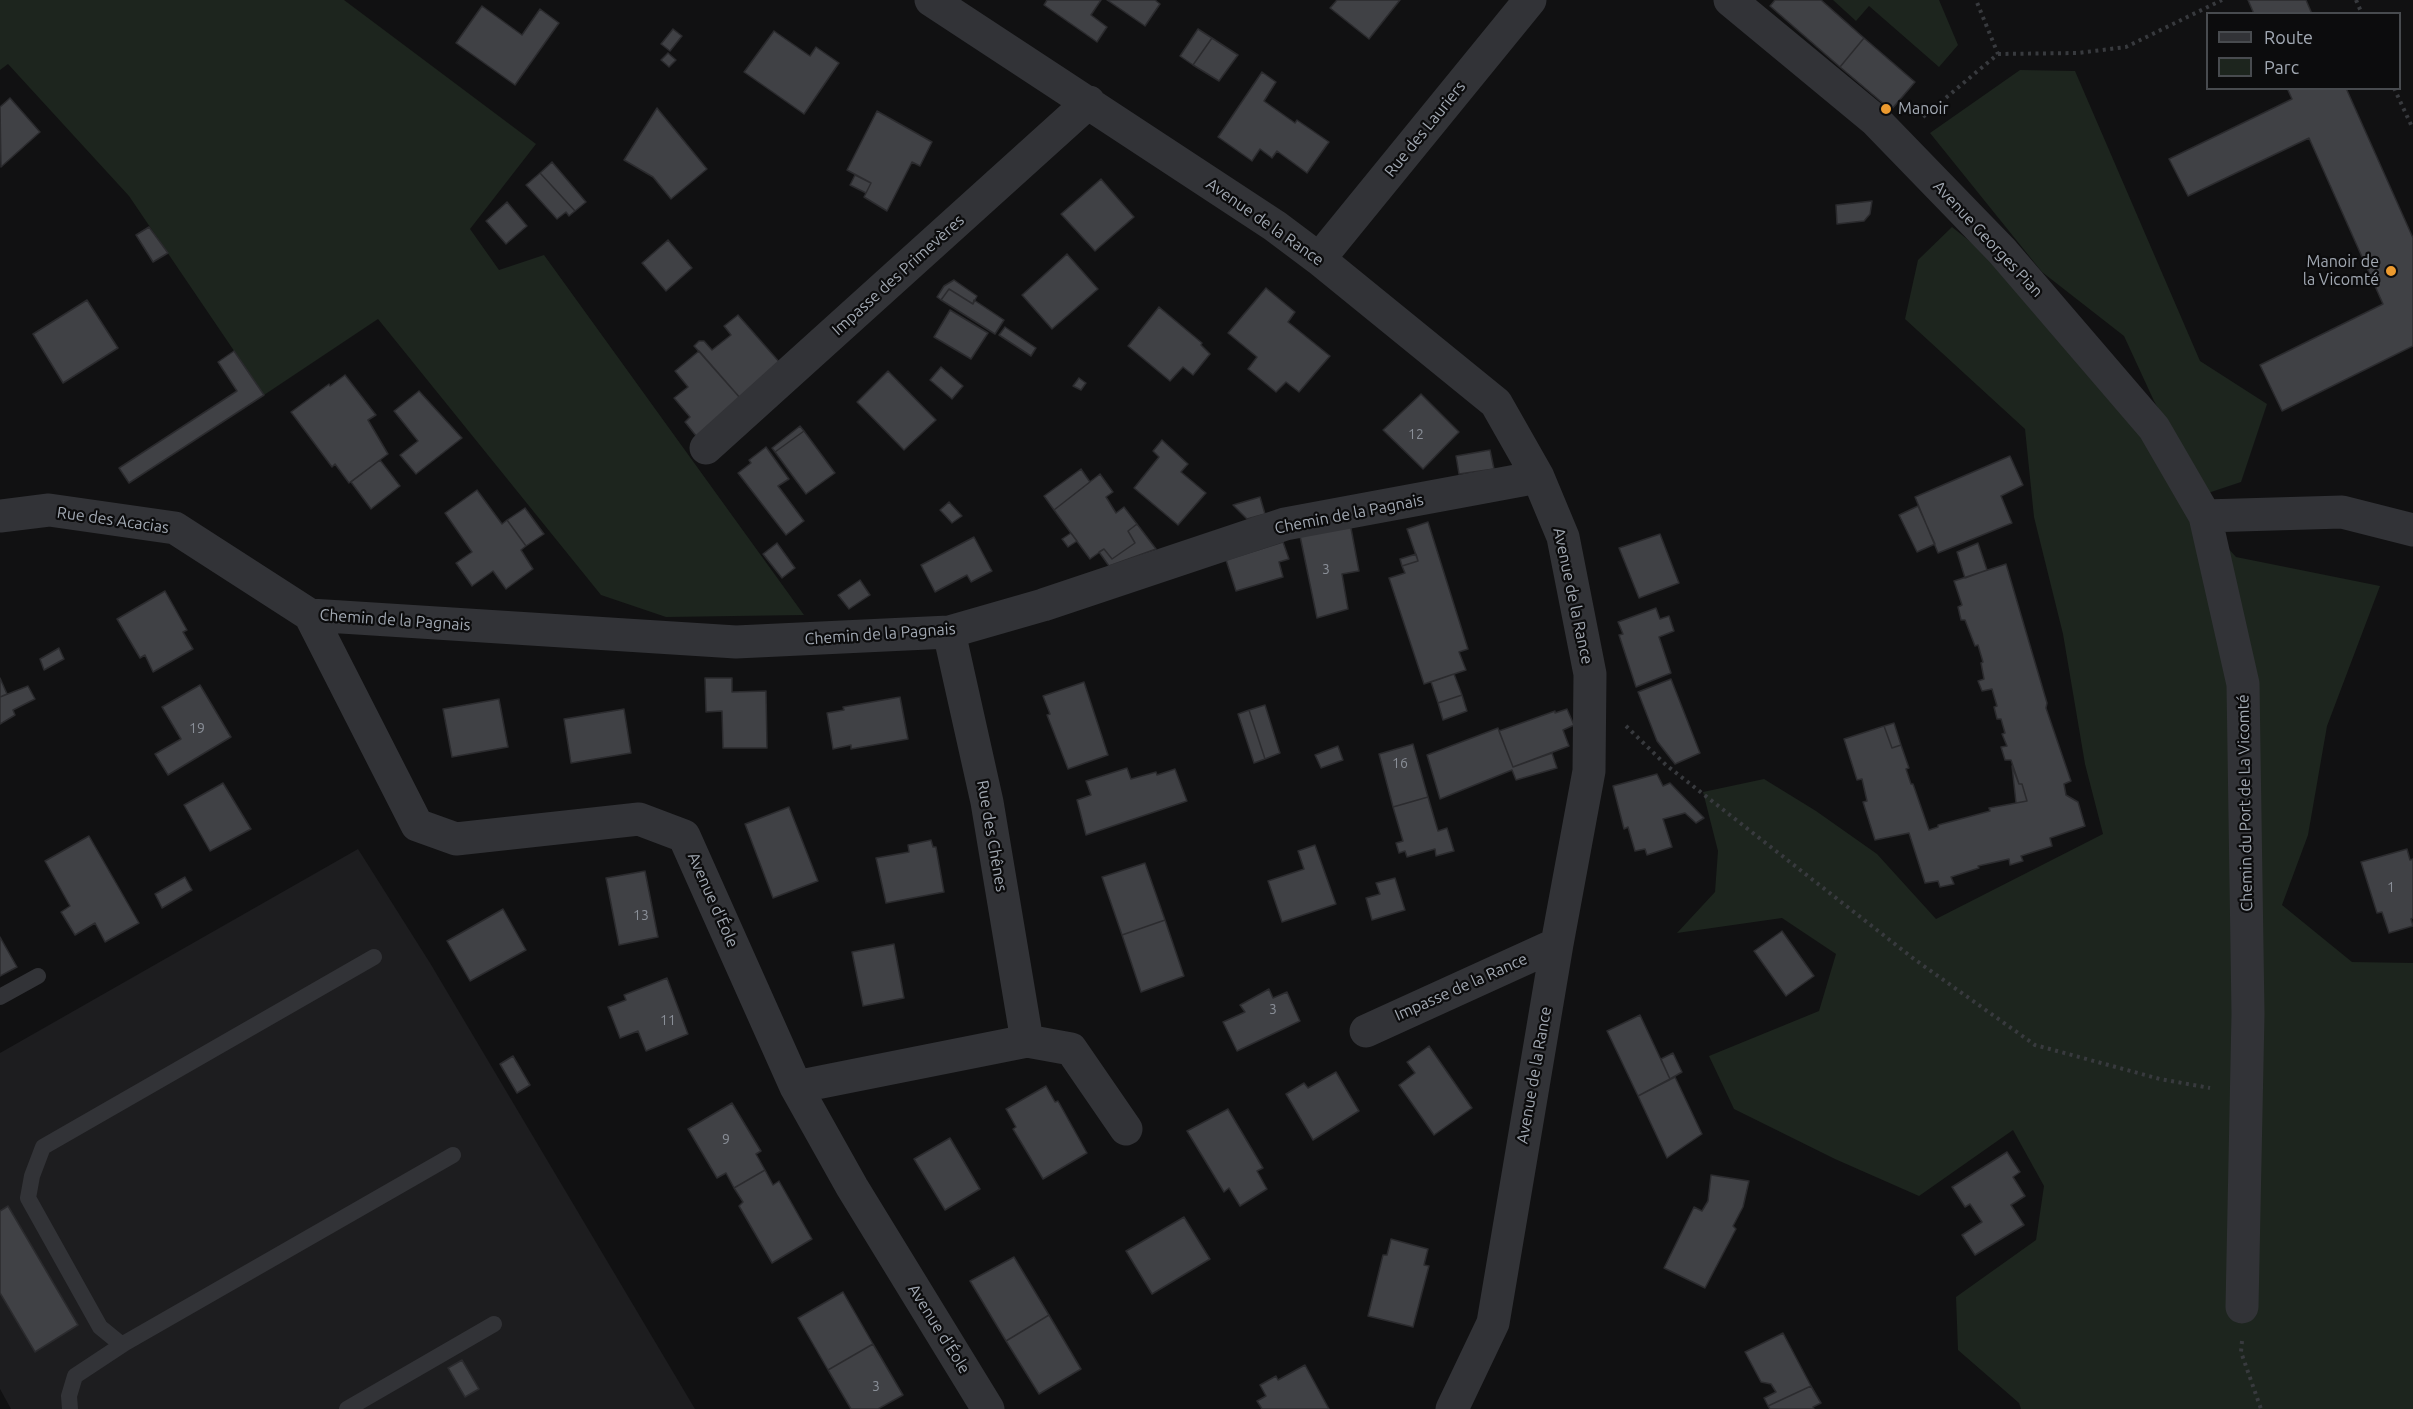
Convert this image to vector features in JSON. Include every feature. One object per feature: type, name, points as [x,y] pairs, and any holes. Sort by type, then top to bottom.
[{"type":"street","name":"Avenue de la Rance","points":[[932,0],[1275,226],[1496,403],[1538,477],[1563,537],[1590,674],[1589,771],[1557,944],[1493,1323],[1452,1409]]},
{"type":"street","name":"Rue des Lauriers","points":[[1319,259],[1530,0]]},
{"type":"street","name":"Avenue Georges Pian","points":[[1730,0],[1875,120],[2002,251],[2154,428],[2205,516]]},
{"type":"street","name":"Impasse des Primevères","points":[[706,448],[1089,102]]},
{"type":"street","name":"Chemin de la Pagnais","points":[[310,615],[736,642],[949,632],[1043,605],[1286,524],[1538,477]]},
{"type":"street","name":"Rue des Acacias","points":[[0,516],[49,510],[175,528],[310,615]]},
{"type":"street","points":[[2205,516],[2342,512],[2413,530]]},
{"type":"street","name":"Chemin du Port de La Vicomté","points":[[2205,516],[2243,684],[2248,1014],[2246,1094]]},
{"type":"street","name":"Avenue d'Éole","points":[[310,615],[417,825],[456,839],[639,819],[684,836],[796,1087],[852,1187],[988,1409]]},
{"type":"street","name":"Rue des Chênes","points":[[949,632],[987,802],[1027,1041]]},
{"type":"street","name":"Impasse de la Rance","points":[[1366,1030],[1557,944]]},
{"type":"street","points":[[796,1087],[1027,1041],[1071,1049],[1126,1129]]},
{"type":"street","points":[[2242,1307],[2246,1094]]},
{"type":"lane","points":[[122,1345],[100,1327],[28,1198],[32,1176],[43,1147],[374,957]]},
{"type":"lane","points":[[0,997],[38,976]]},
{"type":"lane","points":[[70,1409],[69,1396],[75,1376],[122,1345],[453,1155]]},
{"type":"lane","points":[[347,1409],[494,1324]]},
{"type":"path","points":[[1976,0],[1998,54]]},
{"type":"path","points":[[1895,140],[1998,54],[2078,53],[2126,47],[2222,0]]},
{"type":"path","points":[[2395,90],[2413,129]]},
{"type":"path","points":[[1590,690],[1666,765],[1914,959],[2035,1045],[2160,1078],[2246,1094]]},
{"type":"path","points":[[2242,1307],[2241,1352],[2261,1409]]},
{"type":"shaded area","points":[[358,849],[430,963],[695,1409],[11,1409],[0,1389],[0,1053]]},
{"type":"green space","points":[[0,0],[344,0],[536,144],[470,229],[499,270],[544,255],[804,615],[666,617],[601,595],[378,319],[264,395],[129,196],[8,64],[0,70]]},
{"type":"green space","points":[[1833,0],[1939,0],[1958,45],[1939,67],[1869,6],[1856,21]]},
{"type":"green space","points":[[2020,70],[2075,71],[2200,361],[2267,404],[2241,482],[2205,494],[2154,401],[2124,336],[2042,272],[1930,133]]},
{"type":"green space","points":[[1952,227],[1997,263],[2123,408],[2176,490],[2236,557],[2380,586],[2327,726],[2308,835],[2282,905],[2352,962],[2413,963],[2413,1409],[2021,1409],[2019,1403],[1958,1350],[1956,1297],[2036,1240],[2044,1186],[2013,1130],[1919,1196],[1835,1159],[1734,1109],[1709,1056],[1819,1011],[1836,954],[1782,918],[1677,933],[1715,892],[1718,851],[1703,792],[1764,779],[1816,811],[1877,854],[1936,919],[2103,834],[2085,764],[2063,634],[2034,517],[2025,429],[1905,319],[1918,260]]},
{"type":"building","points":[[1047,0],[1101,0],[1091,15],[1107,27],[1097,42],[1044,5]]},
{"type":"building","points":[[1107,0],[1155,0],[1160,4],[1145,26]]},
{"type":"building","points":[[1337,0],[1400,0],[1369,39],[1330,8]]},
{"type":"building","points":[[1775,0],[1821,0],[1864,38],[1840,67],[1770,6]]},
{"type":"building","points":[[2248,0],[2306,0],[2311,12],[2253,12]]},
{"type":"building","points":[[482,6],[522,35],[540,9],[559,23],[515,85],[456,43]]},
{"type":"building","points":[[673,29],[682,36],[670,51],[661,44]]},
{"type":"building","points":[[1198,29],[1212,38],[1193,65],[1180,56]]},
{"type":"building","points":[[774,31],[810,56],[816,47],[839,63],[804,114],[744,72]]},
{"type":"building","points":[[1212,38],[1238,55],[1219,81],[1193,65]]},
{"type":"building","points":[[1864,38],[1915,82],[1891,110],[1840,67]]},
{"type":"building","points":[[668,53],[676,60],[669,67],[661,60]]},
{"type":"building","points":[[1262,72],[1276,82],[1264,101],[1295,123],[1297,120],[1329,142],[1307,173],[1277,151],[1272,158],[1260,149],[1252,161],[1218,137]]},
{"type":"building","name":"Manoir de la Vicomté","points":[[2288,90],[2347,90],[2413,238],[2413,346],[2282,411],[2260,365],[2383,304],[2309,138],[2188,196],[2169,159],[2292,99]]},
{"type":"building","points":[[10,98],[40,132],[1,167],[0,107]]},
{"type":"building","points":[[657,108],[707,169],[671,199],[653,177],[624,160]]},
{"type":"building","points":[[877,111],[932,142],[920,166],[912,162],[887,211],[864,197],[871,183],[847,170]]},
{"type":"building","points":[[552,162],[586,202],[575,211],[540,173]]},
{"type":"building","points":[[540,173],[575,211],[569,216],[566,212],[557,219],[526,185]]},
{"type":"building","points":[[855,175],[871,183],[866,193],[850,185]]},
{"type":"building","points":[[1101,179],[1134,217],[1095,251],[1061,214]]},
{"type":"building","points":[[1872,201],[1870,214],[1864,221],[1837,224],[1836,205]]},
{"type":"building","points":[[507,202],[527,226],[506,244],[486,221]]},
{"type":"building","points":[[149,227],[168,253],[153,262],[136,235]]},
{"type":"building","points":[[668,240],[692,268],[666,291],[642,263]]},
{"type":"building","points":[[1067,254],[1098,289],[1052,329],[1022,295]]},
{"type":"building","points":[[954,280],[977,296],[973,304],[949,289],[941,300],[937,297],[944,286]]},
{"type":"building","points":[[1266,288],[1295,312],[1288,322],[1330,356],[1299,392],[1286,382],[1276,392],[1248,369],[1257,357],[1228,333]]},
{"type":"building","points":[[949,289],[973,304],[974,300],[1004,320],[995,334],[941,300]]},
{"type":"building","points":[[87,300],[118,348],[63,383],[33,334]]},
{"type":"building","points":[[1159,307],[1202,343],[1201,345],[1210,354],[1193,375],[1183,367],[1170,381],[1128,346]]},
{"type":"building","points":[[950,310],[988,333],[971,359],[934,337]]},
{"type":"building","points":[[738,315],[781,364],[741,399],[694,346],[699,341],[704,341],[712,350],[731,335],[724,326]]},
{"type":"building","points":[[1005,327],[1036,348],[1031,356],[999,335]]},
{"type":"building","points":[[234,351],[264,395],[129,483],[119,468],[237,391],[218,362]]},
{"type":"building","points":[[699,351],[741,399],[697,437],[685,422],[690,417],[674,398],[688,387],[675,371]]},
{"type":"building","points":[[941,367],[963,386],[952,399],[930,380]]},
{"type":"building","points":[[888,371],[936,420],[904,450],[857,402]]},
{"type":"building","points":[[345,375],[376,415],[368,420],[388,454],[349,483],[335,464],[332,467],[291,412]]},
{"type":"building","points":[[1079,378],[1086,383],[1081,390],[1073,386]]},
{"type":"building","points":[[419,391],[462,438],[416,474],[400,455],[418,441],[394,411]]},
{"type":"building","points":[[1421,394],[1459,432],[1423,469],[1383,430]]},
{"type":"building","points":[[800,426],[804,431],[775,452],[772,448]]},
{"type":"building","points":[[804,431],[835,473],[806,494],[775,452]]},
{"type":"building","points":[[1162,440],[1188,464],[1181,472],[1206,493],[1178,525],[1134,488],[1159,457],[1153,451]]},
{"type":"building","points":[[766,447],[789,479],[778,486],[804,521],[786,535],[738,473],[751,463],[749,460]]},
{"type":"building","points":[[1490,450],[1494,469],[1459,474],[1456,456]]},
{"type":"building","points":[[2010,456],[2023,485],[2001,496],[2012,523],[1938,553],[1915,497]]},
{"type":"building","points":[[380,460],[400,486],[371,509],[351,482]]},
{"type":"building","points":[[1081,469],[1090,482],[1054,510],[1044,496]]},
{"type":"building","points":[[1100,474],[1113,492],[1106,497],[1116,513],[1124,507],[1137,524],[1128,531],[1135,543],[1112,559],[1104,549],[1090,559],[1054,510]]},
{"type":"building","points":[[477,490],[502,524],[507,520],[526,546],[521,550],[533,569],[506,589],[493,571],[472,586],[456,563],[472,552],[445,513]]},
{"type":"building","points":[[1260,497],[1265,514],[1247,519],[1233,505]]},
{"type":"building","points":[[949,502],[962,516],[952,523],[940,510]]},
{"type":"building","points":[[1918,506],[1935,544],[1917,552],[1899,515]]},
{"type":"building","points":[[525,508],[544,534],[526,546],[507,520]]},
{"type":"building","points":[[1428,522],[1468,649],[1459,652],[1466,670],[1424,684],[1389,578],[1405,573],[1402,566],[1418,561],[1407,529]]},
{"type":"building","points":[[1350,523],[1359,571],[1342,574],[1348,609],[1317,618],[1300,536]]},
{"type":"building","points":[[1137,524],[1156,549],[1109,566],[1099,552],[1104,549],[1112,559],[1135,543],[1128,531]]},
{"type":"building","points":[[1071,533],[1077,541],[1068,547],[1062,539]]},
{"type":"building","points":[[1660,534],[1679,583],[1639,598],[1619,548]]},
{"type":"building","points":[[974,537],[992,571],[971,582],[967,575],[935,592],[921,565]]},
{"type":"building","points":[[1283,542],[1289,559],[1279,562],[1283,577],[1236,591],[1226,560]]},
{"type":"building","points":[[777,543],[795,568],[782,578],[763,554]]},
{"type":"building","points":[[1978,543],[1987,570],[1965,578],[1957,552]]},
{"type":"building","points":[[1416,554],[1418,561],[1402,566],[1400,559]]},
{"type":"building","points":[[2006,564],[2047,703],[2046,708],[2071,781],[2064,784],[2066,795],[2078,802],[2085,826],[2050,838],[2052,846],[2021,856],[2023,861],[2010,865],[2009,859],[1978,866],[1979,868],[1951,877],[1954,884],[1940,887],[1938,881],[1925,883],[1909,833],[1875,840],[1863,802],[1867,801],[1862,779],[1857,780],[1844,739],[1884,726],[1892,748],[1901,745],[1909,768],[1906,769],[1929,830],[1938,825],[1990,811],[1989,808],[2027,801],[2011,760],[2005,760],[2001,747],[2007,746],[2002,734],[2005,733],[2001,719],[1997,719],[1994,707],[1997,706],[1992,689],[1982,691],[1978,681],[1984,679],[1981,663],[1983,662],[1978,645],[1975,646],[1965,620],[1961,620],[1958,607],[1962,605],[1954,581]]},
{"type":"building","points":[[860,580],[870,595],[849,609],[838,595]]},
{"type":"building","points":[[165,591],[187,630],[183,632],[193,649],[153,672],[145,655],[140,658],[117,619]]},
{"type":"building","points":[[1656,608],[1660,619],[1669,616],[1674,631],[1659,637],[1671,673],[1636,687],[1619,635],[1623,634],[1618,622]]},
{"type":"building","points":[[59,648],[64,659],[44,670],[40,659]]},
{"type":"building","points":[[1454,674],[1462,695],[1438,703],[1431,682]]},
{"type":"building","points":[[0,678],[7,694],[0,697]]},
{"type":"building","points":[[705,678],[732,678],[732,692],[766,691],[767,748],[723,748],[722,711],[706,712]]},
{"type":"building","points":[[1671,679],[1700,753],[1675,764],[1657,741],[1638,692]]},
{"type":"building","points":[[1084,682],[1108,755],[1068,769],[1047,715],[1050,714],[1043,696]]},
{"type":"building","points":[[200,685],[231,737],[168,775],[155,754],[181,739],[162,707]]},
{"type":"building","points":[[28,686],[35,699],[13,710],[15,715],[0,724],[0,697]]},
{"type":"building","points":[[1462,695],[1467,711],[1443,720],[1438,703]]},
{"type":"building","points":[[900,697],[908,739],[851,749],[851,745],[833,749],[827,713],[844,710],[843,707]]},
{"type":"building","points":[[499,699],[508,747],[452,757],[443,709]]},
{"type":"building","points":[[1265,705],[1280,753],[1265,759],[1249,710]]},
{"type":"building","points":[[624,709],[631,753],[571,763],[564,719]]},
{"type":"building","points":[[1567,709],[1574,725],[1563,730],[1569,746],[1513,767],[1499,731]]},
{"type":"building","points":[[1249,710],[1265,759],[1254,763],[1238,714]]},
{"type":"building","points":[[1894,723],[1901,745],[1892,748],[1884,726]]},
{"type":"building","points":[[1498,728],[1513,767],[1552,753],[1557,768],[1516,780],[1512,770],[1440,799],[1427,755]]},
{"type":"building","points":[[1413,744],[1428,797],[1393,807],[1379,754]]},
{"type":"building","points":[[1338,746],[1343,760],[1321,768],[1315,755]]},
{"type":"building","points":[[2012,766],[2019,784],[2022,784],[2027,801],[2016,803]]},
{"type":"building","points":[[1127,768],[1131,779],[1156,772],[1157,775],[1175,769],[1187,801],[1086,835],[1077,800],[1091,795],[1086,781]]},
{"type":"building","points":[[1657,774],[1663,786],[1670,783],[1704,818],[1696,823],[1685,813],[1663,819],[1672,847],[1647,855],[1645,849],[1635,851],[1628,827],[1624,829],[1613,786]]},
{"type":"building","points":[[223,783],[251,829],[210,851],[184,805]]},
{"type":"building","points":[[1428,797],[1438,831],[1447,828],[1454,851],[1436,856],[1435,849],[1407,857],[1405,851],[1399,853],[1396,843],[1403,841],[1393,807]]},
{"type":"building","points":[[789,807],[818,881],[773,898],[745,824]]},
{"type":"building","points":[[89,836],[139,923],[105,942],[95,923],[75,935],[61,912],[70,906],[45,861]]},
{"type":"building","points":[[931,840],[933,847],[936,847],[944,892],[886,903],[876,858],[909,852],[908,845]]},
{"type":"building","points":[[1315,845],[1336,904],[1282,922],[1268,881],[1304,869],[1298,851]]},
{"type":"building","points":[[2407,849],[2410,860],[2413,859],[2413,918],[2411,919],[2413,926],[2389,933],[2382,912],[2377,913],[2361,862]]},
{"type":"building","points":[[1145,863],[1165,920],[1122,935],[1102,877]]},
{"type":"building","points":[[645,871],[658,937],[619,945],[606,878]]},
{"type":"building","points":[[185,877],[192,890],[162,908],[155,894]]},
{"type":"building","points":[[1395,878],[1405,910],[1372,920],[1366,898],[1380,894],[1376,883]]},
{"type":"building","points":[[503,909],[526,950],[470,981],[447,941]]},
{"type":"building","points":[[1165,920],[1184,976],[1141,992],[1122,935]]},
{"type":"building","points":[[1782,931],[1814,976],[1786,996],[1754,951]]},
{"type":"building","points":[[0,937],[17,967],[0,976]]},
{"type":"building","points":[[894,944],[904,998],[863,1006],[852,952]]},
{"type":"building","points":[[667,978],[688,1034],[646,1051],[638,1031],[620,1038],[608,1007],[626,1000],[624,995]]},
{"type":"building","points":[[1269,989],[1273,998],[1287,992],[1300,1021],[1237,1051],[1223,1022],[1245,1012],[1240,1005]]},
{"type":"building","points":[[1640,1015],[1670,1079],[1638,1096],[1607,1031]]},
{"type":"building","points":[[1429,1046],[1472,1108],[1434,1135],[1399,1085],[1415,1073],[1407,1062]]},
{"type":"building","points":[[1673,1053],[1682,1072],[1670,1079],[1661,1059]]},
{"type":"building","points":[[513,1056],[530,1085],[517,1093],[500,1064]]},
{"type":"building","points":[[1336,1072],[1359,1111],[1313,1140],[1286,1094],[1304,1083],[1308,1088]]},
{"type":"building","points":[[1675,1077],[1702,1134],[1667,1158],[1638,1096]]},
{"type":"building","points":[[1046,1086],[1055,1102],[1058,1101],[1087,1153],[1043,1179],[1013,1129],[1016,1127],[1006,1109]]},
{"type":"building","points":[[732,1103],[761,1151],[756,1154],[765,1170],[734,1188],[726,1173],[717,1178],[688,1129]]},
{"type":"building","points":[[1228,1109],[1263,1168],[1257,1171],[1267,1189],[1240,1206],[1229,1188],[1224,1192],[1187,1131]]},
{"type":"building","points":[[950,1138],[980,1189],[945,1210],[914,1159]]},
{"type":"building","points":[[2007,1152],[2020,1172],[2013,1177],[2025,1196],[2011,1205],[2024,1225],[1975,1255],[1962,1235],[1982,1222],[1970,1204],[1965,1207],[1952,1187]]},
{"type":"building","points":[[765,1170],[773,1185],[779,1181],[812,1239],[772,1263],[739,1206],[743,1202],[734,1188]]},
{"type":"building","points":[[1711,1175],[1749,1181],[1743,1207],[1733,1226],[1736,1229],[1705,1288],[1664,1268],[1694,1207],[1702,1211],[1708,1201]]},
{"type":"building","points":[[8,1206],[78,1325],[35,1352],[0,1293],[0,1211]]},
{"type":"building","points":[[1184,1217],[1210,1259],[1152,1294],[1126,1251]]},
{"type":"building","points":[[1391,1239],[1428,1249],[1424,1265],[1429,1266],[1413,1327],[1368,1316],[1383,1255],[1387,1255]]},
{"type":"building","points":[[1014,1257],[1049,1315],[1006,1341],[970,1281]]},
{"type":"building","points":[[843,1292],[873,1344],[828,1370],[798,1318]]},
{"type":"building","points":[[1049,1315],[1081,1369],[1039,1394],[1006,1341]]},
{"type":"building","points":[[1783,1333],[1811,1386],[1768,1406],[1764,1398],[1776,1392],[1771,1384],[1761,1382],[1745,1352]]},
{"type":"building","points":[[873,1344],[903,1395],[878,1409],[851,1409],[828,1370]]},
{"type":"building","points":[[462,1360],[479,1389],[465,1397],[448,1368]]},
{"type":"building","points":[[1305,1365],[1329,1409],[1262,1409],[1257,1401],[1266,1396],[1260,1385],[1276,1376],[1278,1380]]},
{"type":"building","points":[[1811,1386],[1821,1403],[1813,1407],[1814,1409],[1770,1409],[1768,1406]]},
{"type":"place","name":"Manoir","points":[[1886,109]]},
{"type":"place","name":"Manoir de la Vicomté","points":[[2391,271]]}]
